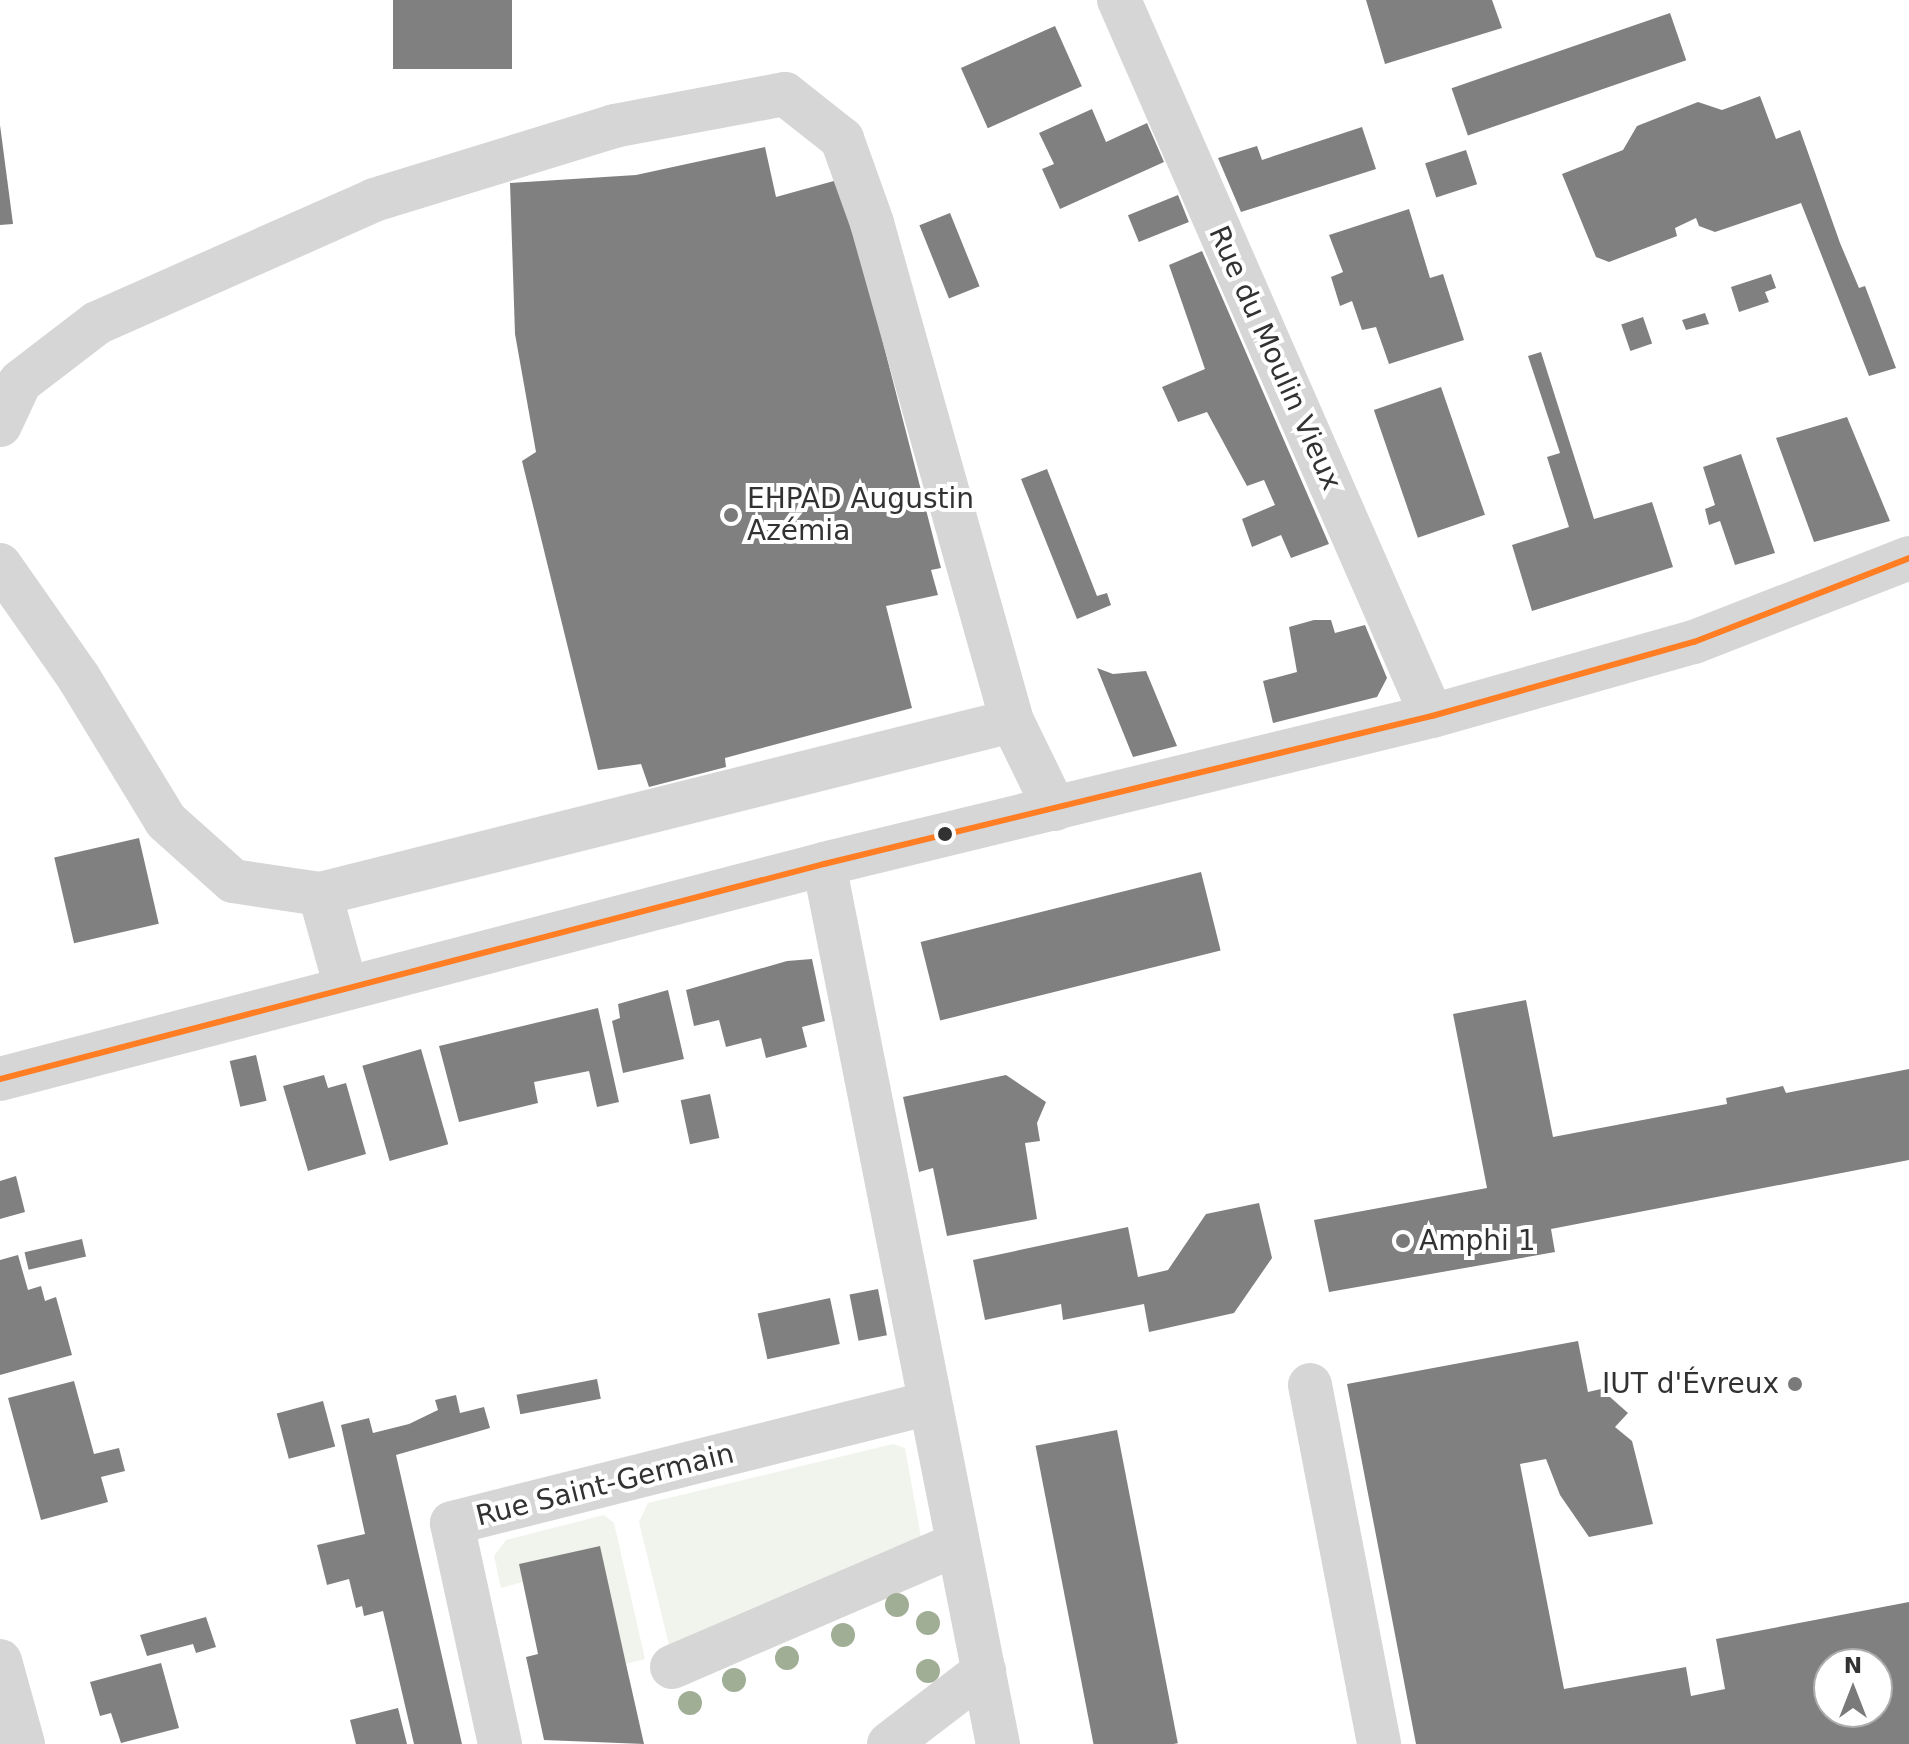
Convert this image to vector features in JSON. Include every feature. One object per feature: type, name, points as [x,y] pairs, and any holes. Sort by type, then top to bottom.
[{"type":"street","name":"Rue du Moulin Vieux","points":[[1119,0],[1432,716]]},
{"type":"street","points":[[0,425],[20,382],[97,323],[374,200],[614,126],[785,94],[842,139],[872,223],[1012,721],[1055,809]]},
{"type":"street","points":[[0,1079],[824,864],[1432,716],[1694,642],[1909,558]]},
{"type":"street","points":[[0,565],[79,678],[166,821],[233,881],[320,894],[1012,721]]},
{"type":"street","points":[[824,864],[998,1744]]},
{"type":"street","points":[[320,894],[346,988]]},
{"type":"street","points":[[1310,1385],[1379,1744]]},
{"type":"street","name":"Rue Saint-Germain","points":[[500,1744],[452,1523],[929,1403]]},
{"type":"street","points":[[672,1667],[957,1544]]},
{"type":"street","points":[[0,1661],[23,1744]]},
{"type":"street","points":[[889,1744],[984,1671]]},
{"type":"shaded area","points":[[893,1444],[905,1448],[922,1543],[670,1649],[639,1522],[648,1503]]},
{"type":"shaded area","points":[[604,1515],[614,1523],[645,1659],[626,1664],[599,1546],[520,1564],[523,1582],[501,1588],[494,1556],[506,1540]]},
{"type":"building","points":[[393,0],[512,0],[512,69],[393,69]]},
{"type":"building","points":[[1366,0],[1492,0],[1502,28],[1385,64]]},
{"type":"building","points":[[1670,13],[1686,60],[1468,135],[1452,88]]},
{"type":"building","points":[[1055,26],[1082,86],[988,128],[961,68]]},
{"type":"building","points":[[1760,96],[1776,139],[1800,130],[1840,243],[1859,288],[1865,286],[1896,368],[1869,376],[1801,203],[1715,232],[1699,226],[1696,218],[1675,228],[1677,236],[1609,262],[1596,257],[1562,174],[1623,150],[1637,126],[1698,102],[1722,110]]},
{"type":"building","points":[[1092,109],[1106,142],[1147,123],[1164,162],[1060,209],[1042,169],[1054,164],[1039,133]]},
{"type":"building","points":[[0,125],[13,224],[0,225]]},
{"type":"building","points":[[1362,127],[1376,169],[1241,212],[1218,158],[1257,146],[1262,160]]},
{"type":"building","name":"EHPAD Augustin Azémia","points":[[765,147],[776,197],[841,179],[941,568],[931,570],[938,595],[886,606],[912,708],[725,758],[726,767],[649,787],[641,764],[598,770],[522,461],[536,452],[515,334],[510,183],[636,175]]},
{"type":"building","points":[[1466,150],[1477,184],[1436,198],[1425,163]]},
{"type":"building","points":[[1178,195],[1189,222],[1139,242],[1128,215]]},
{"type":"building","points":[[1409,209],[1430,278],[1443,274],[1464,340],[1389,364],[1376,327],[1362,330],[1352,301],[1340,306],[1331,277],[1343,272],[1329,235]]},
{"type":"building","points":[[950,213],[980,286],[949,299],[919,225]]},
{"type":"building","points":[[1202,251],[1329,544],[1291,558],[1281,535],[1252,547],[1242,519],[1275,505],[1264,480],[1247,486],[1207,412],[1178,422],[1162,387],[1205,369],[1169,265]]},
{"type":"building","points":[[1771,274],[1776,288],[1765,292],[1769,302],[1739,312],[1731,287]]},
{"type":"building","points":[[1705,313],[1709,324],[1686,330],[1682,320]]},
{"type":"building","points":[[1643,317],[1652,343],[1630,351],[1621,324]]},
{"type":"building","points":[[1541,352],[1594,519],[1652,502],[1673,567],[1532,611],[1512,545],[1569,527],[1547,457],[1560,453],[1528,356]]},
{"type":"building","points":[[1441,387],[1485,515],[1418,538],[1374,410]]},
{"type":"building","points":[[1847,417],[1890,521],[1814,542],[1776,438]]},
{"type":"building","points":[[1741,454],[1775,553],[1735,565],[1720,521],[1709,525],[1705,509],[1715,505],[1703,467]]},
{"type":"building","points":[[1047,469],[1097,596],[1107,593],[1111,605],[1077,619],[1021,479]]},
{"type":"building","points":[[1314,620],[1331,620],[1335,633],[1365,625],[1387,678],[1377,697],[1273,723],[1263,681],[1297,672],[1289,627]]},
{"type":"building","points":[[1097,668],[1113,674],[1146,671],[1177,746],[1133,757]]},
{"type":"building","points":[[139,838],[159,924],[74,943],[54,858]]},
{"type":"building","points":[[1201,872],[1221,951],[940,1021],[921,942]]},
{"type":"building","points":[[812,959],[825,1021],[802,1027],[807,1047],[766,1058],[761,1038],[726,1047],[719,1020],[694,1026],[686,990],[787,961]]},
{"type":"building","points":[[668,990],[684,1059],[623,1073],[612,1021],[620,1018],[618,1004]]},
{"type":"building","points":[[1526,1000],[1553,1137],[1727,1104],[1726,1098],[1783,1086],[1786,1093],[1909,1069],[1909,1160],[1551,1229],[1555,1252],[1329,1292],[1314,1220],[1487,1188],[1453,1014]]},
{"type":"building","points":[[598,1008],[619,1102],[597,1107],[589,1071],[534,1082],[538,1103],[459,1122],[439,1046]]},
{"type":"building","points":[[421,1049],[448,1144],[390,1161],[362,1066]]},
{"type":"building","points":[[256,1055],[267,1101],[240,1107],[230,1061]]},
{"type":"building","points":[[324,1075],[328,1088],[346,1083],[366,1154],[308,1171],[283,1086]]},
{"type":"building","points":[[1006,1075],[1046,1102],[1037,1123],[1040,1141],[1025,1143],[1037,1219],[947,1236],[933,1168],[919,1172],[903,1097]]},
{"type":"building","points":[[710,1094],[719,1138],[690,1144],[681,1100]]},
{"type":"building","points":[[16,1176],[25,1212],[0,1219],[0,1181]]},
{"type":"building","points":[[1259,1203],[1272,1258],[1234,1313],[1149,1332],[1144,1304],[1063,1320],[1061,1304],[985,1320],[973,1260],[1128,1227],[1138,1277],[1168,1270],[1206,1214]]},
{"type":"building","points":[[82,1239],[86,1257],[29,1270],[25,1252]]},
{"type":"building","points":[[18,1255],[28,1290],[41,1286],[45,1301],[56,1297],[72,1355],[0,1375],[0,1260]]},
{"type":"building","points":[[878,1289],[887,1335],[859,1341],[850,1295]]},
{"type":"building","points":[[830,1298],[840,1344],[767,1359],[758,1313]]},
{"type":"building","points":[[1578,1341],[1588,1392],[1601,1389],[1628,1413],[1615,1427],[1632,1441],[1653,1524],[1589,1537],[1560,1495],[1546,1459],[1520,1464],[1564,1689],[1686,1667],[1691,1696],[1725,1689],[1716,1639],[1909,1602],[1909,1744],[1416,1744],[1347,1384]]},
{"type":"building","points":[[597,1379],[601,1399],[520,1414],[517,1395]]},
{"type":"building","points":[[74,1381],[94,1454],[119,1448],[125,1471],[101,1477],[108,1502],[41,1520],[8,1398]]},
{"type":"building","points":[[456,1395],[460,1413],[484,1407],[490,1428],[396,1455],[462,1744],[414,1744],[383,1611],[364,1616],[362,1606],[356,1608],[349,1579],[327,1585],[317,1545],[365,1534],[341,1425],[369,1418],[373,1433],[409,1424],[438,1410],[435,1400]]},
{"type":"building","points":[[323,1401],[335,1446],[289,1459],[277,1413]]},
{"type":"building","points":[[1117,1430],[1178,1743],[1093,1744],[1036,1446]]},
{"type":"building","points":[[600,1546],[644,1744],[544,1740],[526,1657],[538,1654],[519,1564]]},
{"type":"building","points":[[206,1617],[216,1647],[196,1653],[193,1644],[147,1656],[140,1635]]},
{"type":"building","points":[[161,1663],[179,1728],[121,1743],[111,1713],[100,1716],[90,1682]]},
{"type":"building","points":[[398,1708],[407,1744],[356,1744],[350,1720]]},
{"type":"transit line","points":[[0,1079],[824,864],[1432,716],[1694,642],[1909,558]]},
{"type":"place","name":"EHPAD Augustin Azémia","points":[[731,515]]},
{"type":"place","name":"Amphi 1","points":[[1403,1241]]},
{"type":"place","name":"IUT d'Évreux","points":[[1795,1384]]}]
